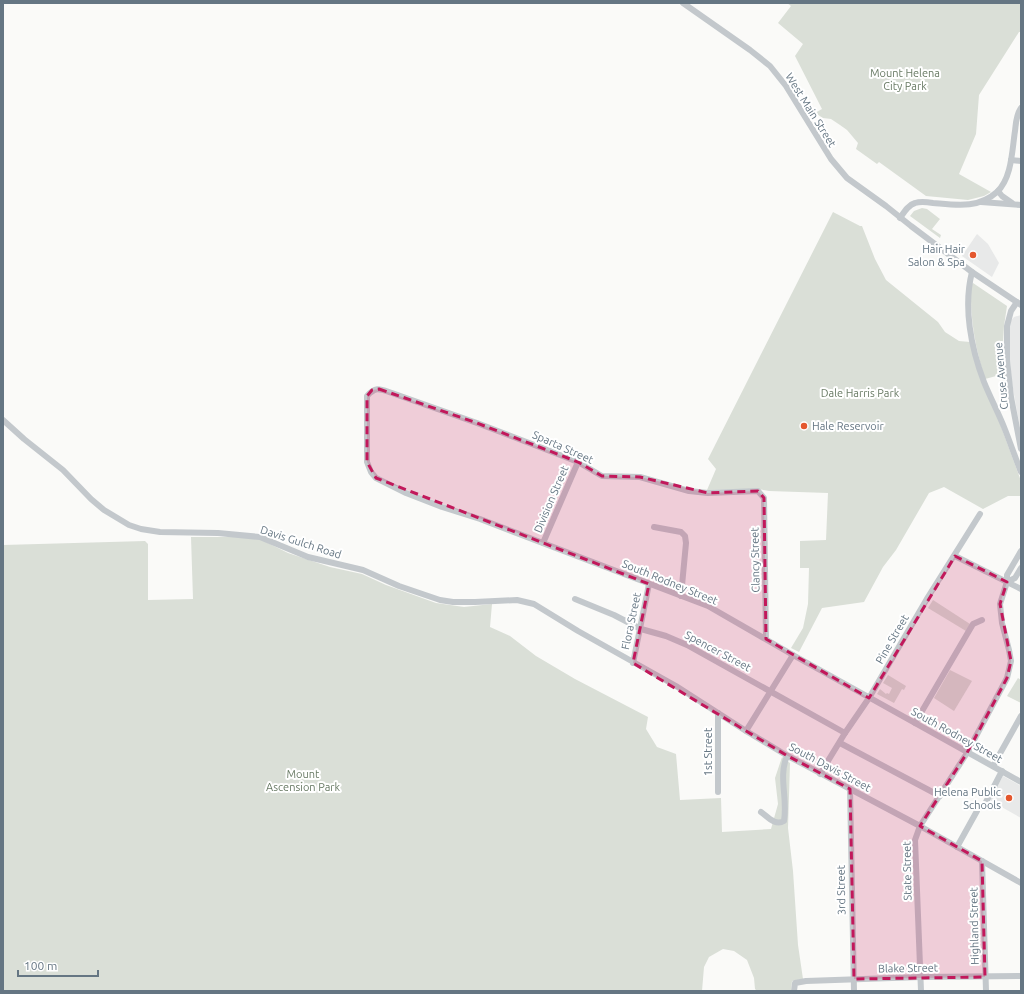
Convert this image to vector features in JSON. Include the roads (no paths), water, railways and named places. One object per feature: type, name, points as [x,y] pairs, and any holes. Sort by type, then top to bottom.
[{"type":"street","name":"West Main Street","points":[[683,3],[750,50],[770,66],[786,86],[835,166],[847,178],[972,272],[1019,303]]},
{"type":"street","points":[[900,218],[914,203],[923,202],[963,205],[976,204],[998,191],[1005,179],[1011,160],[1016,120],[1021,108]]},
{"type":"street","points":[[1011,160],[1021,161]]},
{"type":"street","points":[[998,191],[1005,200],[1019,205]]},
{"type":"street","points":[[980,202],[1019,205]]},
{"type":"street","name":"Cruse Avenue","points":[[972,272],[969,285],[968,303],[974,348],[984,381],[1004,426],[1021,472]]},
{"type":"street","name":"Cruse Avenue","points":[[1019,303],[1011,311],[1007,326],[1007,360],[1011,397],[1021,449]]},
{"type":"street","name":"Sparta Street","points":[[367,462],[367,396],[372,390],[379,389],[464,418],[578,462],[602,476],[640,477],[689,491],[708,493],[752,491]]},
{"type":"street","name":"Davis Gulch Road","points":[[3,420],[63,470],[91,499],[104,510],[130,526],[160,532],[218,533],[260,537],[308,557],[363,570],[398,586],[440,600],[460,602],[511,600],[529,602],[540,606],[567,624],[633,663]]},
{"type":"street","name":"South Rodney Street","points":[[367,462],[371,472],[376,478],[406,492],[708,606],[869,698],[1021,782]]},
{"type":"street","name":"Division Street","points":[[543,543],[578,462]]},
{"type":"street","name":"Clancy Street","points":[[752,491],[758,491],[764,498],[766,639]]},
{"type":"street","name":"Pine Street","points":[[820,774],[845,733],[869,698],[980,514]]},
{"type":"street","points":[[654,527],[681,532],[685,536],[686,543],[681,596]]},
{"type":"street","points":[[1007,582],[1007,575],[1021,551]]},
{"type":"street","points":[[954,556],[1021,589]]},
{"type":"street","points":[[1007,582],[1015,578],[1021,568]]},
{"type":"street","name":"State Street","points":[[921,991],[915,840],[920,826],[967,753],[1005,684],[1010,669],[1010,656],[1002,623],[1000,604],[1007,582]]},
{"type":"street","name":"Flora Street","points":[[633,663],[649,584]]},
{"type":"street","name":"Spencer Street","points":[[575,599],[614,615],[641,629],[666,636],[687,645],[845,733]]},
{"type":"street","points":[[915,723],[974,624],[982,620]]},
{"type":"street","points":[[746,731],[793,655]]},
{"type":"street","name":"South Davis Street","points":[[633,663],[676,686],[787,756],[920,826],[1021,883]]},
{"type":"street","name":"1st Street","points":[[718,713],[718,792]]},
{"type":"street","points":[[992,766],[1021,716]]},
{"type":"street","points":[[840,743],[940,796]]},
{"type":"street","points":[[761,812],[777,823],[784,821],[786,809],[783,766],[787,756]]},
{"type":"street","points":[[986,802],[1002,771]]},
{"type":"street","name":"3rd Street","points":[[850,789],[854,991]]},
{"type":"street","points":[[957,847],[977,811]]},
{"type":"street","name":"Highland Street","points":[[982,861],[986,991]]},
{"type":"street","name":"Blake Street","points":[[794,991],[795,983],[806,981],[921,977],[1021,976]]},
{"type":"place","name":"Hair Hair Salon & Spa","points":[[973,255]]},
{"type":"place","name":"Hale Reservoir","points":[[804,426]]},
{"type":"place","name":"Helena Public Schools","points":[[1009,798]]},
{"type":"park label","name":"Mount Helena City Park","points":[[905,79]]},
{"type":"park label","name":"Dale Harris Park","points":[[860,393]]},
{"type":"park label","name":"Mount Ascension Park","points":[[303,780]]}]
